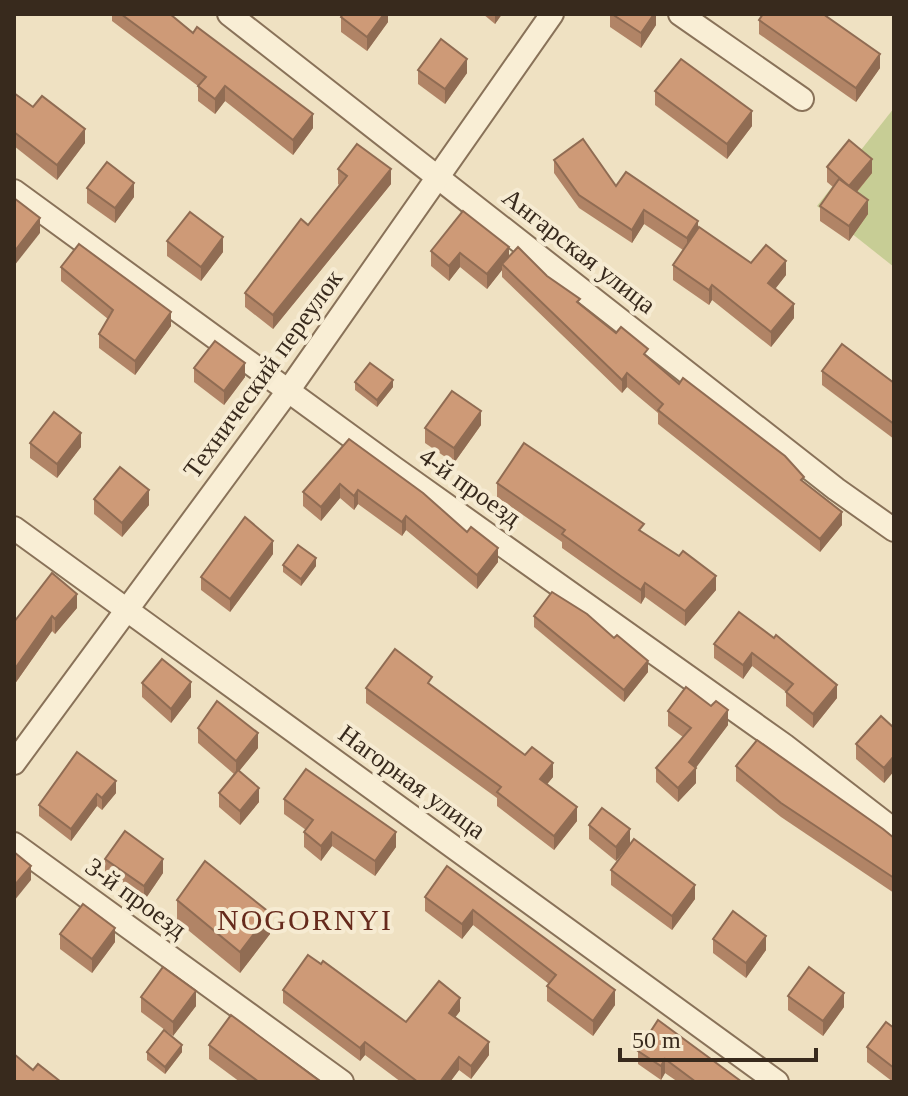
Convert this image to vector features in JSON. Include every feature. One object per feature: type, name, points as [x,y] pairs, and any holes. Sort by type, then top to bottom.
[{"type":"street","name":"Ангарская улица","points":[[229,14],[836,489],[894,530]]},
{"type":"street","name":"Технический переулок","points":[[14,763],[288,391],[552,14]]},
{"type":"street","points":[[680,14],[802,99]]},
{"type":"street","name":"4-й проезд","points":[[14,191],[288,391],[772,735],[894,830]]},
{"type":"street","name":"Нагорная улица","points":[[14,528],[777,1082]]},
{"type":"street","name":"3-й проезд","points":[[14,844],[342,1082]]},
{"type":"green space","points":[[894,108],[894,267],[817,206]]},
{"type":"building","points":[[121,14],[170,14],[193,33],[197,27],[313,114],[293,140],[225,86],[215,99],[198,86],[206,77]]},
{"type":"building","points":[[343,14],[384,14],[367,37],[341,17]]},
{"type":"building","points":[[612,14],[654,14],[641,33]]},
{"type":"building","points":[[763,14],[823,14],[880,54],[856,88],[759,20]]},
{"type":"building","points":[[441,39],[467,59],[445,89],[418,70]]},
{"type":"building","points":[[681,59],[752,111],[727,144],[655,91]]},
{"type":"building","points":[[14,93],[33,107],[42,96],[85,129],[57,165],[14,132]]},
{"type":"building","points":[[583,139],[616,186],[626,172],[698,221],[687,238],[644,210],[632,230],[579,195],[554,160]]},
{"type":"building","points":[[849,140],[872,159],[849,186],[827,167]]},
{"type":"building","points":[[357,144],[391,169],[273,315],[245,293],[301,219],[308,225],[347,176],[338,169]]},
{"type":"building","points":[[107,162],[134,183],[115,208],[87,188]]},
{"type":"building","points":[[839,179],[868,200],[849,226],[820,206]]},
{"type":"building","points":[[14,198],[40,218],[14,252]]},
{"type":"building","points":[[463,211],[509,247],[487,274],[460,253],[449,266],[431,251]]},
{"type":"building","points":[[190,212],[223,237],[201,267],[167,241]]},
{"type":"building","points":[[699,227],[751,263],[766,245],[786,261],[768,283],[794,304],[771,332],[712,285],[709,290],[673,265]]},
{"type":"building","points":[[79,244],[171,312],[135,361],[99,334],[113,310],[61,267]]},
{"type":"building","points":[[518,247],[547,276],[580,299],[577,302],[616,333],[621,327],[648,349],[644,354],[679,384],[683,378],[785,456],[804,477],[801,480],[842,512],[820,539],[658,410],[663,404],[627,373],[622,380],[502,264]]},
{"type":"building","points":[[215,341],[245,363],[224,391],[194,368]]},
{"type":"building","points":[[842,344],[894,383],[894,424],[822,371]]},
{"type":"building","points":[[370,363],[393,380],[377,400],[355,382]]},
{"type":"building","points":[[452,391],[481,411],[454,448],[425,428]]},
{"type":"building","points":[[54,412],[81,433],[57,464],[30,443]]},
{"type":"building","points":[[349,439],[423,493],[467,532],[471,527],[498,548],[477,575],[406,516],[402,522],[358,490],[354,496],[340,484],[321,507],[303,492]]},
{"type":"building","points":[[524,443],[644,524],[639,530],[679,556],[683,551],[716,576],[685,611],[645,583],[641,590],[622,577],[562,534],[565,530],[497,483]]},
{"type":"building","points":[[120,467],[149,490],[122,523],[94,499]]},
{"type":"building","points":[[245,517],[273,541],[230,599],[201,577]]},
{"type":"building","points":[[298,545],[316,558],[301,579],[283,565]]},
{"type":"building","points":[[52,573],[77,594],[55,619],[52,616],[14,670],[14,622]]},
{"type":"building","points":[[552,592],[587,614],[614,638],[617,635],[648,661],[624,690],[534,616]]},
{"type":"building","points":[[739,612],[774,638],[776,635],[837,685],[813,714],[786,692],[793,684],[752,653],[743,665],[714,644]]},
{"type":"building","points":[[395,649],[432,677],[428,683],[525,755],[532,747],[553,763],[540,779],[577,807],[554,836],[497,792],[501,787],[366,688]]},
{"type":"building","points":[[162,659],[191,682],[171,709],[142,683]]},
{"type":"building","points":[[686,687],[711,706],[716,701],[728,710],[689,762],[696,768],[678,788],[656,768],[691,728],[668,711]]},
{"type":"building","points":[[217,701],[258,733],[236,761],[198,728]]},
{"type":"building","points":[[881,716],[894,728],[894,756],[884,768],[856,744]]},
{"type":"building","points":[[757,740],[894,838],[894,878],[781,803],[736,766]]},
{"type":"building","points":[[77,752],[116,781],[102,798],[97,794],[71,829],[39,805]]},
{"type":"building","points":[[306,769],[396,832],[375,861],[332,832],[321,846],[304,832],[313,820],[284,799]]},
{"type":"building","points":[[238,770],[259,788],[240,811],[219,793]]},
{"type":"building","points":[[602,808],[630,829],[616,847],[589,825]]},
{"type":"building","points":[[125,831],[163,859],[144,886],[105,859]]},
{"type":"building","points":[[634,839],[695,885],[672,916],[611,870]]},
{"type":"building","points":[[14,852],[31,866],[14,886]]},
{"type":"building","points":[[205,861],[270,913],[240,952],[177,900]]},
{"type":"building","points":[[447,866],[615,990],[593,1021],[547,986],[556,975],[473,910],[462,924],[425,897]]},
{"type":"building","points":[[83,904],[115,928],[92,959],[60,934]]},
{"type":"building","points":[[733,911],[766,936],[746,963],[713,939]]},
{"type":"building","points":[[308,955],[321,964],[323,961],[406,1022],[439,981],[460,998],[449,1013],[489,1042],[471,1066],[459,1057],[440,1082],[418,1082],[365,1042],[360,1048],[283,990]]},
{"type":"building","points":[[163,967],[196,991],[173,1022],[141,997]]},
{"type":"building","points":[[809,967],[844,993],[823,1021],[788,996]]},
{"type":"building","points":[[231,1015],[321,1082],[259,1082],[209,1045]]},
{"type":"building","points":[[658,1020],[742,1082],[696,1082],[665,1059],[661,1066],[638,1051]]},
{"type":"building","points":[[886,1022],[894,1028],[894,1068],[867,1047]]},
{"type":"building","points":[[164,1030],[182,1045],[165,1067],[147,1052]]},
{"type":"building","points":[[14,1054],[33,1070],[38,1064],[61,1082],[14,1082]]},
{"type":"district","name":"NOGORNYI","points":[[305,919]]}]
